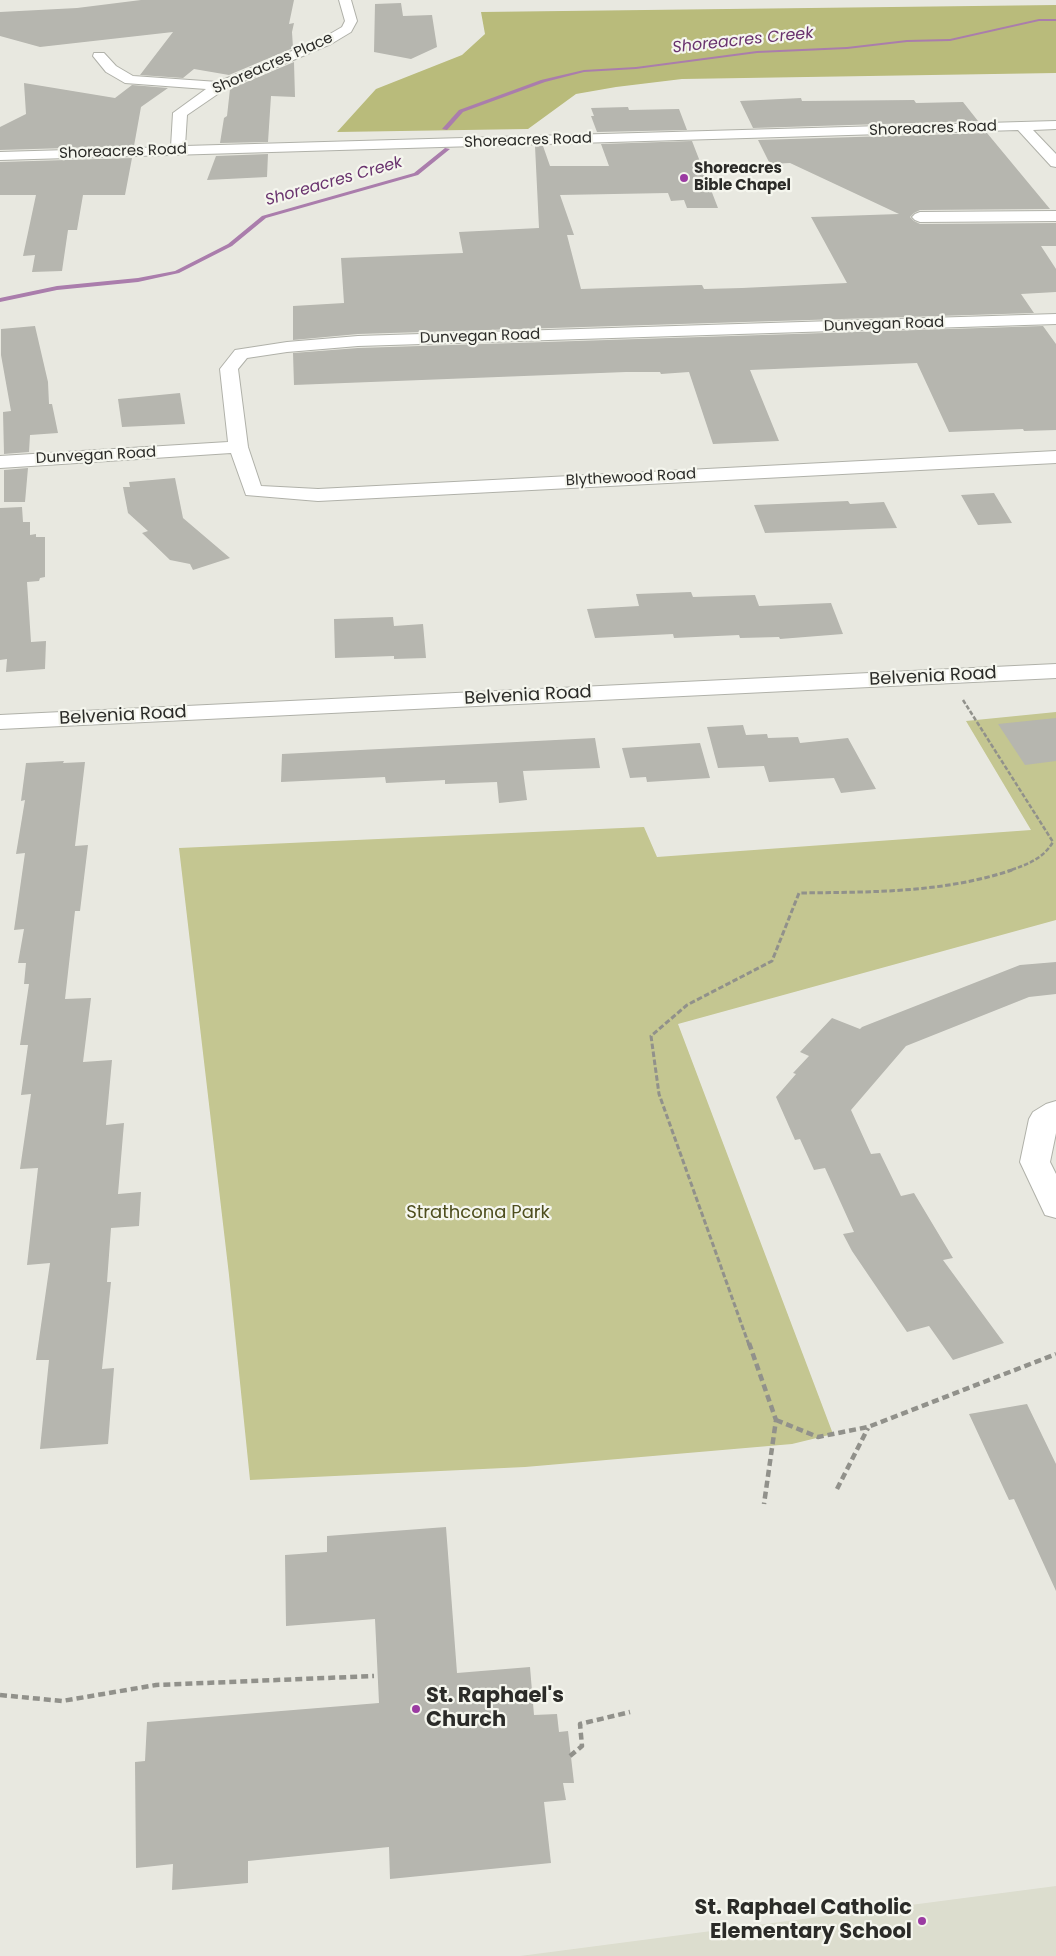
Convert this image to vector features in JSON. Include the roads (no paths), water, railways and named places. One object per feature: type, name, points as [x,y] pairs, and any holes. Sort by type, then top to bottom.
[{"type":"street","name":"Shoreacres Place","points":[[178,151],[180,113],[220,86],[326,41],[347,29],[351,21],[345,0]]},
{"type":"street","points":[[99,56],[111,70],[130,80],[220,86]]},
{"type":"street","name":"Shoreacres Road","points":[[0,156],[1056,125]]},
{"type":"street","points":[[1022,126],[1056,163]]},
{"type":"street","points":[[920,217],[1056,216]]},
{"type":"street","name":"Dunvegan Road","points":[[0,462],[238,447],[229,369],[241,354],[287,347],[358,341],[1056,319]]},
{"type":"street","name":"Blythewood Road","points":[[238,447],[253,491],[318,495],[1056,456]]},
{"type":"street","name":"Belvenia Road","points":[[0,722],[1056,671]]},
{"type":"street","points":[[1056,1111],[1044,1118],[1035,1162],[1056,1207]]},
{"type":"waterway","name":"Shoreacres Creek","points":[[445,129],[461,111],[543,81],[584,71],[636,68],[757,52],[847,48],[907,41],[950,40],[1039,20],[1056,20]]},
{"type":"waterway","name":"Shoreacres Creek","points":[[0,300],[57,288],[138,280],[177,272],[230,245],[264,217],[416,174],[447,149]]},
{"type":"place","name":"Shoreacres Bible Chapel","points":[[684,178]]},
{"type":"place","name":"St. Raphael's Church","points":[[416,1709]]},
{"type":"place","name":"St. Raphael Catholic Elementary School","points":[[922,1921]]},
{"type":"park label","name":"Strathcona Park","points":[[478,1213]]}]
